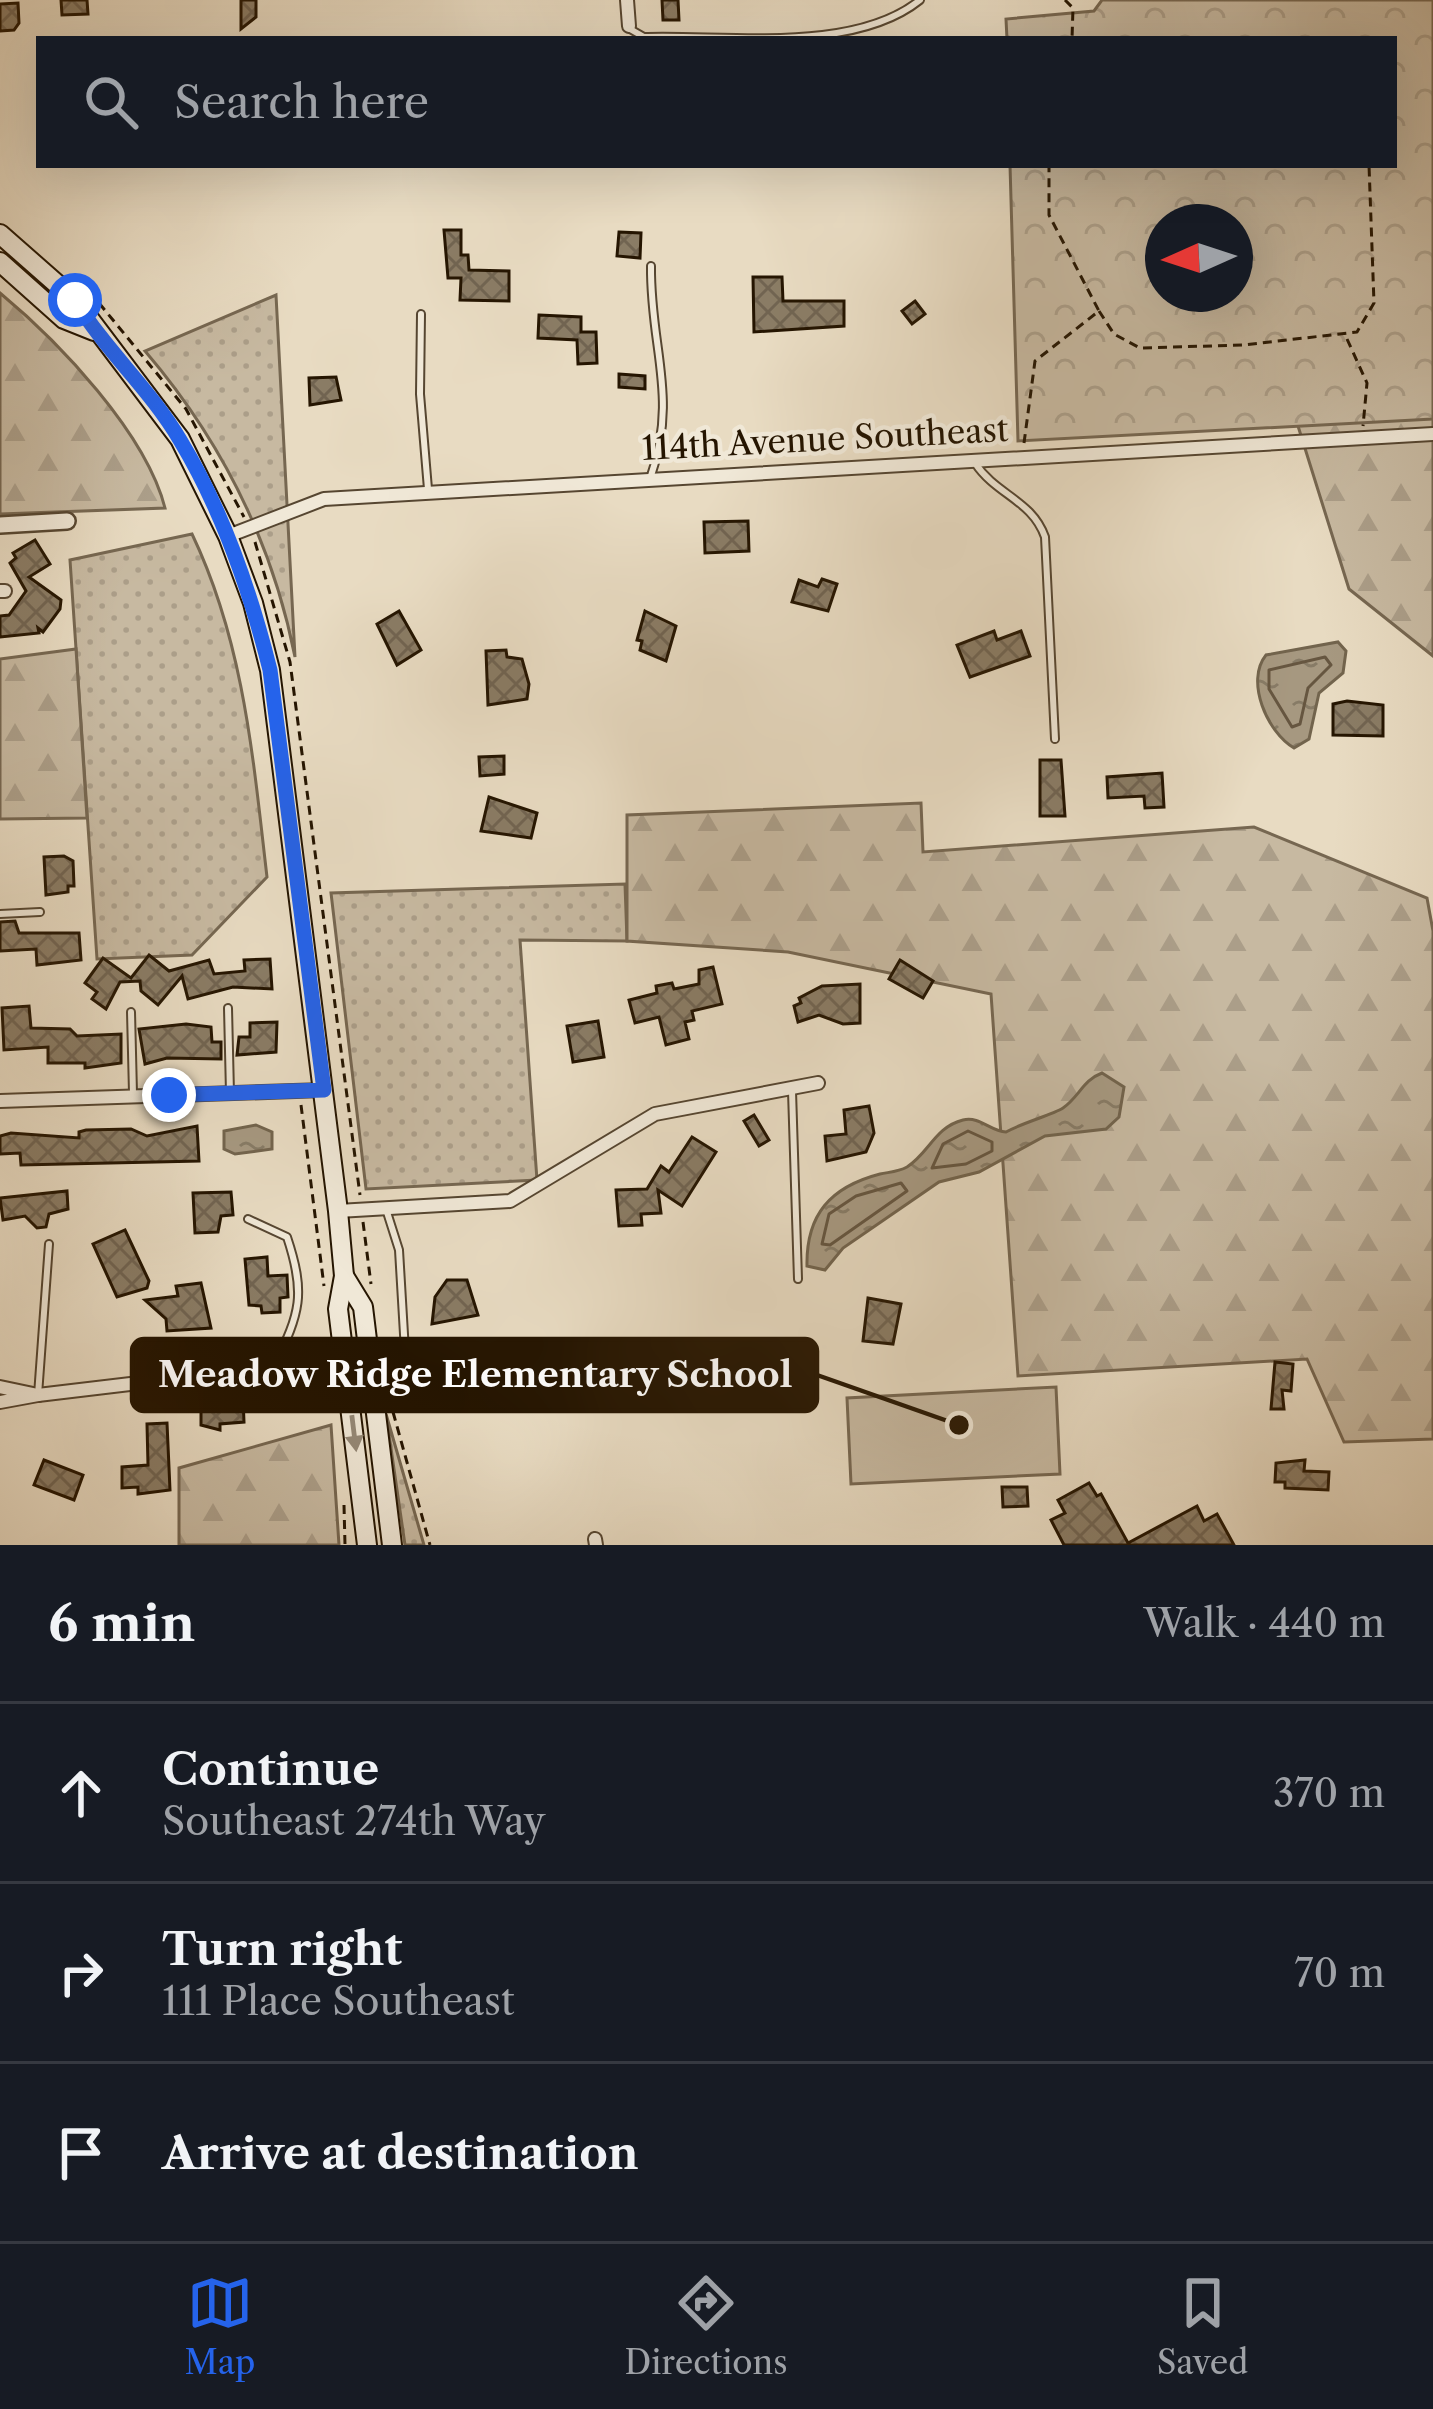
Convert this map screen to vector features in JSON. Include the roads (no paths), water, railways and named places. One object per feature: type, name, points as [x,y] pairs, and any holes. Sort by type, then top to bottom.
[{"type":"main road","points":[[0,234],[75,300],[180,440],[228,536],[254,603],[270,670],[324,1090],[344,1276],[338,1309],[368,1545]]},
{"type":"main road","points":[[0,262],[64,319],[94,331]]},
{"type":"main road","points":[[344,1276],[363,1307],[392,1545]]},
{"type":"street","points":[[627,0],[628,26]]},
{"type":"street","name":"114th Avenue Southeast","points":[[228,536],[324,499],[1433,434]]},
{"type":"street","points":[[0,524],[67,521]]},
{"type":"street","points":[[338,1211],[510,1201],[655,1114],[818,1083]]},
{"type":"street","points":[[0,1102],[324,1090]]},
{"type":"street","points":[[0,1402],[273,1367]]},
{"type":"street","points":[[0,1387],[38,1395]]},
{"type":"lane","points":[[702,36],[818,34],[874,25],[920,0]]},
{"type":"lane","points":[[628,26],[643,36]]},
{"type":"lane","points":[[650,479],[662,446],[666,379],[654,346],[651,266]]},
{"type":"lane","points":[[422,314],[420,394],[428,493]]},
{"type":"lane","points":[[975,462],[992,484],[1030,507],[1045,537],[1054,739]]},
{"type":"lane","points":[[0,914],[40,912]]},
{"type":"lane","points":[[228,1009],[230,1093]]},
{"type":"lane","points":[[131,1012],[133,1096]]},
{"type":"lane","points":[[791,1088],[798,1160],[798,1279]]},
{"type":"lane","points":[[386,1209],[399,1250],[405,1351]]},
{"type":"lane","points":[[248,1219],[287,1238],[298,1282],[301,1312],[273,1367]]},
{"type":"lane","points":[[38,1395],[49,1244]]},
{"type":"water","points":[[1338,642],[1346,651],[1343,673],[1319,693],[1309,739],[1294,748],[1275,730],[1262,705],[1260,666],[1266,655]]},
{"type":"water","points":[[1102,1073],[1124,1087],[1119,1117],[1106,1129],[1045,1136],[979,1172],[939,1182],[843,1248],[825,1270],[807,1266],[816,1218],[847,1187],[907,1167],[953,1123],[975,1120],[1006,1132],[1058,1111]]},
{"type":"water","points":[[256,1125],[272,1132],[272,1149],[235,1154],[224,1149],[224,1131]]},
{"type":"place","name":"Meadow Ridge Elementary School","points":[[959,1425]]}]
